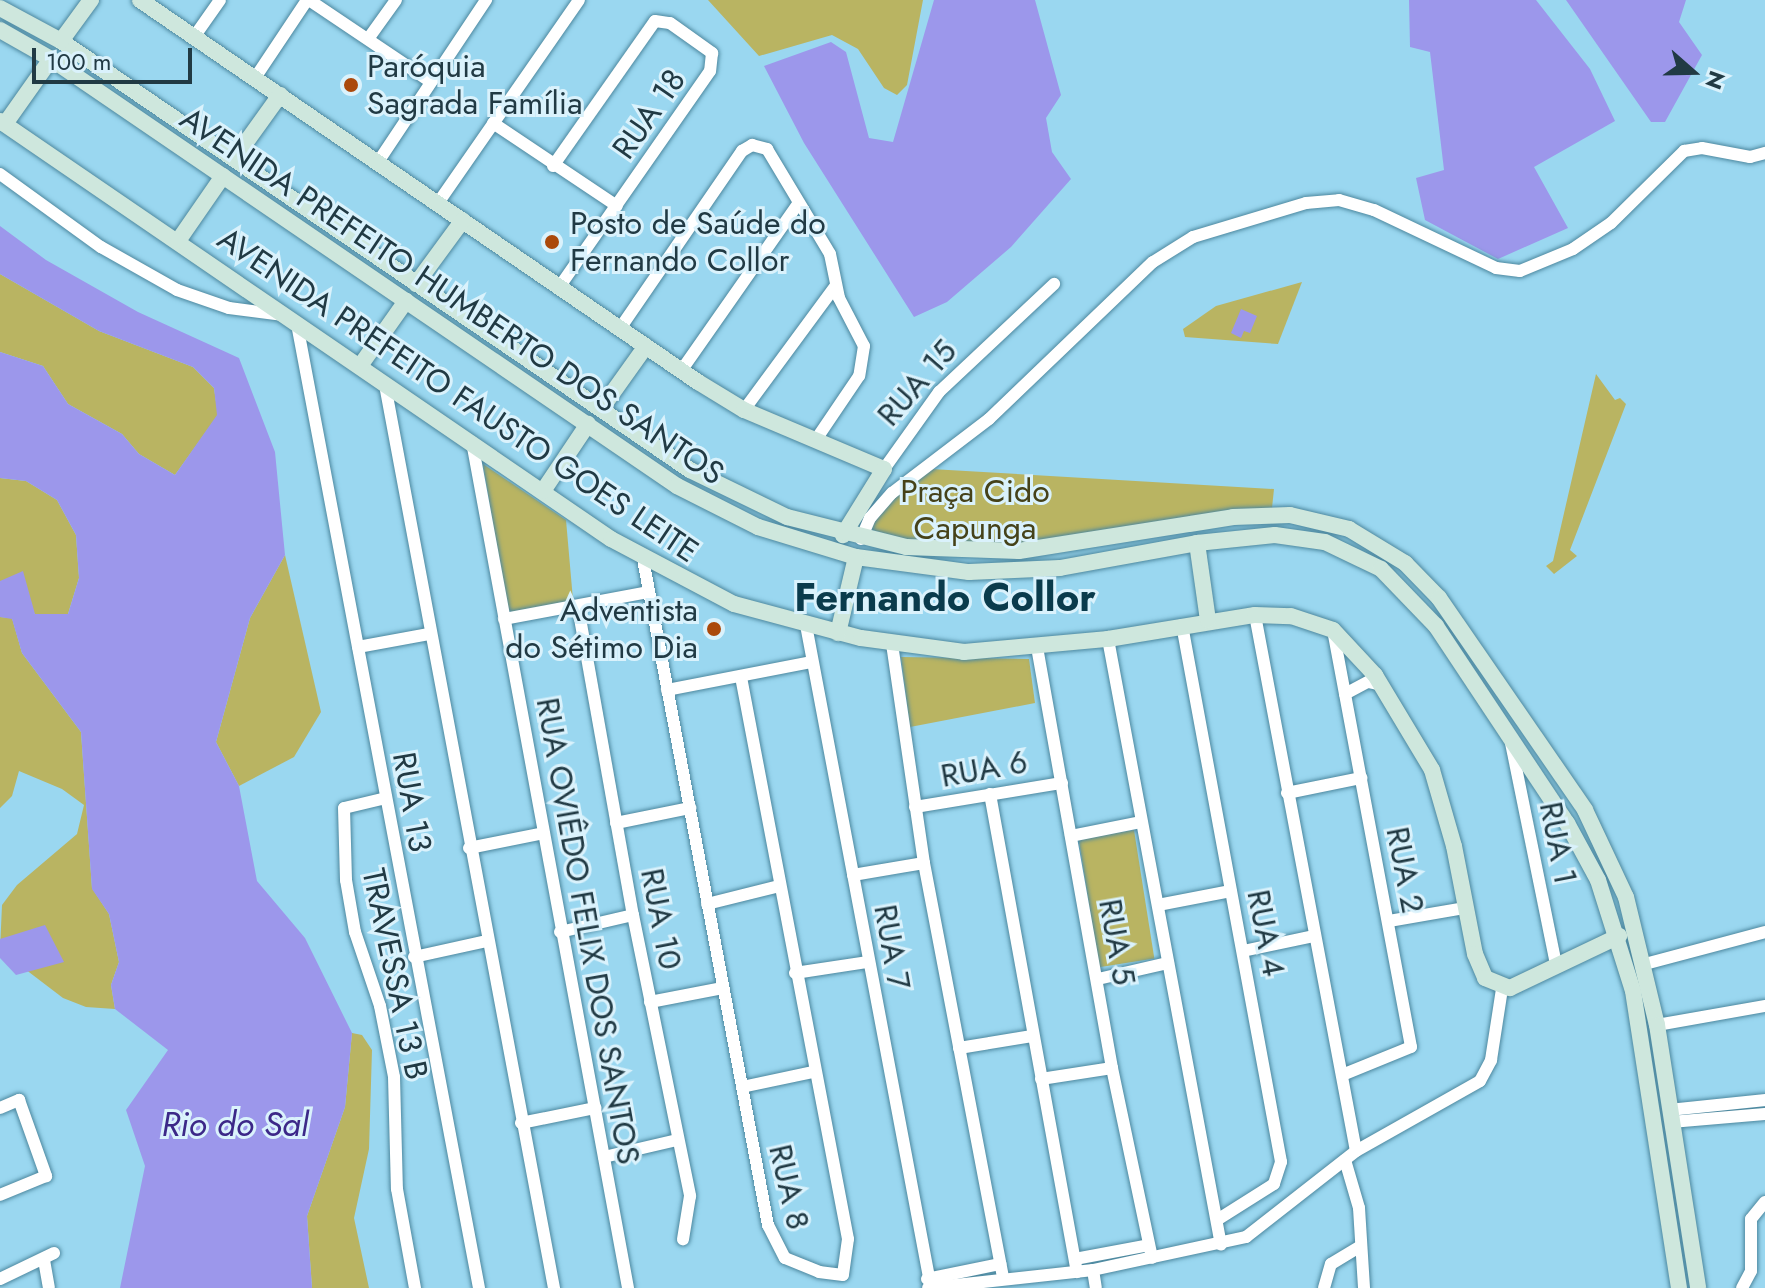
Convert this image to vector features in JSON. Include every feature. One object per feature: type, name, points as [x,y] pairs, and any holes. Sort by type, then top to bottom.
[{"type":"street","points":[[61,41],[91,0]]},
{"type":"street","points":[[140,0],[681,371],[744,410],[884,469]]},
{"type":"street","points":[[194,37],[220,0]]},
{"type":"street","points":[[255,78],[308,0],[431,82]]},
{"type":"street","points":[[368,39],[396,0]]},
{"type":"street","points":[[378,162],[486,0]]},
{"type":"street","points":[[438,203],[579,0]]},
{"type":"street","name":"AVENIDA PREFEITO HUMBERTO DOS SANTOS","points":[[0,8],[61,41],[715,485],[843,535],[928,549],[1019,551],[1233,517],[1290,515],[1321,520],[1385,548],[1421,577],[1499,684],[1591,823],[1626,897],[1645,964],[1657,1025],[1698,1288]]},
{"type":"street","name":"RUA 18","points":[[553,166],[651,25],[670,23],[712,53],[715,64],[560,286]]},
{"type":"street","name":"AVENIDA PREFEITO HUMBERTO DOS SANTOS","points":[[0,30],[51,59],[701,500],[758,527],[856,557],[913,567],[1003,572],[1060,568],[1197,543],[1287,535],[1325,542],[1370,562],[1414,599],[1508,732],[1587,855],[1619,936],[1659,1155],[1679,1288]]},
{"type":"street","points":[[2,123],[51,59]]},
{"type":"street","points":[[234,159],[280,95]]},
{"type":"street","name":"AVENIDA PREFEITO FAUSTO GOES LEITE","points":[[2,123],[643,559],[726,600],[838,633],[892,644],[964,652],[1108,639],[1208,620],[1255,615],[1291,616],[1333,630],[1382,685],[1436,780],[1479,967],[1502,989]]},
{"type":"street","points":[[493,123],[617,206]]},
{"type":"street","points":[[621,327],[745,148],[770,151],[833,261],[836,285],[864,346],[859,376],[815,441]]},
{"type":"street","points":[[861,539],[870,518],[892,493],[989,419],[1153,262],[1193,237],[1306,203],[1339,200],[1374,210],[1496,268],[1520,271],[1563,254],[1611,223],[1684,151],[1702,148],[1750,157],[1765,153]]},
{"type":"street","points":[[0,174],[101,247],[177,290],[229,308],[290,320]]},
{"type":"street","points":[[178,241],[223,176]]},
{"type":"street","points":[[681,371],[798,204]]},
{"type":"street","points":[[416,284],[463,220]]},
{"type":"street","name":"RUA 15","points":[[843,535],[884,469],[939,392],[1054,284]]},
{"type":"street","points":[[744,410],[836,285]]},
{"type":"street","points":[[360,366],[406,301]]},
{"type":"street","name":"RUA 13","points":[[290,320],[358,647],[414,957],[479,1288]]},
{"type":"street","points":[[601,409],[646,346]]},
{"type":"street","name":"RUA 13","points":[[385,385],[469,848],[554,1288]]},
{"type":"street","points":[[543,491],[588,424]]},
{"type":"street","name":"RUA OVIÊDO FELIX DOS SANTOS","points":[[472,442],[628,1288]]},
{"type":"street","points":[[701,500],[715,485]]},
{"type":"street","points":[[1197,543],[1208,620]]},
{"type":"street","points":[[838,633],[856,557]]},
{"type":"street","name":"RUA 8","points":[[643,559],[775,1247],[804,1267],[843,1275],[848,1239],[813,1072],[741,677]]},
{"type":"street","points":[[504,619],[648,592]]},
{"type":"street","name":"RUA 10","points":[[578,607],[633,915],[690,1196],[683,1239]]},
{"type":"street","points":[[1255,615],[1356,1151]]},
{"type":"street","name":"RUA 7","points":[[806,625],[929,1285]]},
{"type":"street","name":"RUA 4","points":[[1182,625],[1281,1168],[1274,1184],[1217,1220]]},
{"type":"street","name":"RUA 2","points":[[1333,630],[1411,1047],[1342,1075]]},
{"type":"street","points":[[358,647],[429,634]]},
{"type":"street","points":[[1108,639],[1221,1245]]},
{"type":"street","name":"RUA 7","points":[[892,644],[924,863],[1003,1279]]},
{"type":"street","name":"RUA 5","points":[[1037,647],[1112,1068],[1151,1251]]},
{"type":"street","points":[[667,690],[811,662]]},
{"type":"street","points":[[1345,694],[1368,682],[1382,685]]},
{"type":"street","points":[[1483,696],[1499,684]]},
{"type":"street","name":"RUA 1","points":[[1508,732],[1556,965]]},
{"type":"street","points":[[1287,793],[1361,778]]},
{"type":"street","name":"RUA 6","points":[[915,807],[1062,783]]},
{"type":"street","points":[[990,794],[1076,1266]]},
{"type":"street","name":"TRAVESSA 13 B","points":[[386,798],[344,808],[346,880],[355,932],[380,1006],[394,1077],[397,1189],[415,1288]]},
{"type":"street","points":[[616,823],[690,808]]},
{"type":"street","points":[[1071,836],[1141,822]]},
{"type":"street","points":[[469,848],[544,833]]},
{"type":"street","points":[[853,875],[924,863]]},
{"type":"street","points":[[707,904],[779,886]]},
{"type":"street","points":[[1158,905],[1231,891]]},
{"type":"street","points":[[1389,921],[1464,908]]},
{"type":"street","points":[[560,932],[633,915]]},
{"type":"street","points":[[1645,964],[1765,932]]},
{"type":"street","points":[[1243,951],[1314,936]]},
{"type":"street","points":[[929,1285],[1003,1279],[1151,1251],[1221,1245],[1254,1231],[1356,1151],[1485,1075],[1502,989],[1619,936]]},
{"type":"street","points":[[414,957],[487,941]]},
{"type":"street","points":[[795,973],[868,962]]},
{"type":"street","points":[[1098,979],[1168,963]]},
{"type":"street","points":[[650,1002],[723,988]]},
{"type":"street","points":[[1657,1025],[1765,1006]]},
{"type":"street","points":[[959,1048],[1032,1036]]},
{"type":"street","points":[[1041,1079],[1112,1068]]},
{"type":"street","points":[[742,1087],[813,1072]]},
{"type":"street","points":[[0,1108],[19,1100],[46,1176],[0,1195]]},
{"type":"street","points":[[1670,1116],[1765,1100]]},
{"type":"street","points":[[521,1123],[595,1108]]},
{"type":"street","points":[[1670,1116],[1765,1114]]},
{"type":"street","points":[[604,1157],[677,1140]]},
{"type":"street","points":[[1659,1155],[1676,1151]]},
{"type":"street","points":[[1345,1160],[1359,1208],[1364,1288]]},
{"type":"street","points":[[1742,1288],[1751,1271],[1751,1219],[1765,1202]]},
{"type":"street","points":[[1324,1288],[1331,1264],[1361,1246]]},
{"type":"street","points":[[1076,1266],[1093,1270],[1151,1251]]},
{"type":"street","points":[[0,1279],[49,1256],[49,1288]]},
{"type":"street","points":[[929,1285],[1000,1264]]},
{"type":"street","points":[[1093,1270],[1096,1288]]},
{"type":"street","points":[[843,1275],[852,1288]]},
{"type":"green space","points":[[708,0],[923,0],[907,85],[897,95],[884,88],[858,49],[832,35],[759,56]]},
{"type":"green space","points":[[0,274],[99,331],[193,367],[214,388],[218,415],[175,475],[139,454],[122,434],[68,404],[43,366],[0,352]]},
{"type":"green space","points":[[1302,282],[1278,344],[1185,337],[1183,329],[1216,306]]},
{"type":"green space","points":[[1596,374],[1615,400],[1620,398],[1626,404],[1570,550],[1577,556],[1554,574],[1546,566],[1553,561]]},
{"type":"green space","points":[[483,464],[566,520],[573,600],[508,614]]},
{"type":"green space","name":"Praça Cido Capunga","points":[[931,469],[1274,489],[1272,508],[1019,547],[921,543],[856,526],[896,490]]},
{"type":"green space","points":[[0,478],[26,481],[57,500],[76,535],[79,578],[68,614],[35,614],[0,581]]},
{"type":"green space","points":[[285,555],[321,712],[294,757],[239,786],[216,742],[250,618]]},
{"type":"green space","points":[[0,617],[12,618],[22,653],[81,732],[92,888],[109,914],[119,962],[111,985],[115,1009],[86,1007],[63,998],[0,950],[2,905],[17,885],[77,834],[84,805],[62,789],[19,771],[12,796],[0,808]]},
{"type":"green space","points":[[901,657],[1029,659],[1035,703],[910,727]]},
{"type":"green space","points":[[1134,830],[1154,958],[1099,967],[1079,839]]},
{"type":"green space","points":[[352,1033],[362,1035],[372,1050],[369,1149],[354,1218],[369,1288],[312,1288],[307,1216],[345,1107]]},
{"type":"water","points":[[934,0],[1035,0],[1061,95],[1046,118],[1052,152],[1071,179],[1011,247],[947,302],[914,317],[804,143],[764,66],[831,42],[846,52],[869,138],[893,142]]},
{"type":"water","points":[[1409,0],[1536,0],[1590,69],[1615,121],[1534,167],[1568,228],[1498,259],[1425,220],[1416,178],[1444,170],[1430,52],[1410,47]]},
{"type":"water","points":[[1566,0],[1686,0],[1679,22],[1702,55],[1665,122],[1651,122]]},
{"type":"water","name":"Rio do Sal","points":[[0,226],[46,260],[138,312],[239,358],[275,452],[285,555],[250,618],[216,742],[239,786],[257,881],[305,938],[352,1033],[345,1107],[307,1216],[312,1288],[120,1288],[145,1166],[126,1110],[168,1050],[115,1009],[111,985],[119,962],[109,914],[92,889],[81,732],[22,653],[12,619],[0,617],[0,581],[23,571],[35,614],[68,614],[79,578],[76,535],[57,500],[26,481],[0,478],[0,352],[43,366],[68,404],[122,434],[139,454],[175,475],[217,415],[214,388],[193,367],[99,331],[0,274]]},
{"type":"water","points":[[1241,309],[1257,316],[1250,333],[1244,331],[1241,338],[1231,333]]},
{"type":"water","points":[[45,925],[64,962],[16,975],[0,958],[0,939]]},
{"type":"place","name":"Paróquia Sagrada Família","points":[[351,85]]},
{"type":"place","name":"Posto de Saúde do Fernando Collor","points":[[552,242]]},
{"type":"place","name":"Adventista do Sétimo Dia","points":[[714,629]]},
{"type":"district","name":"Fernando Collor","points":[[945,597]]}]
